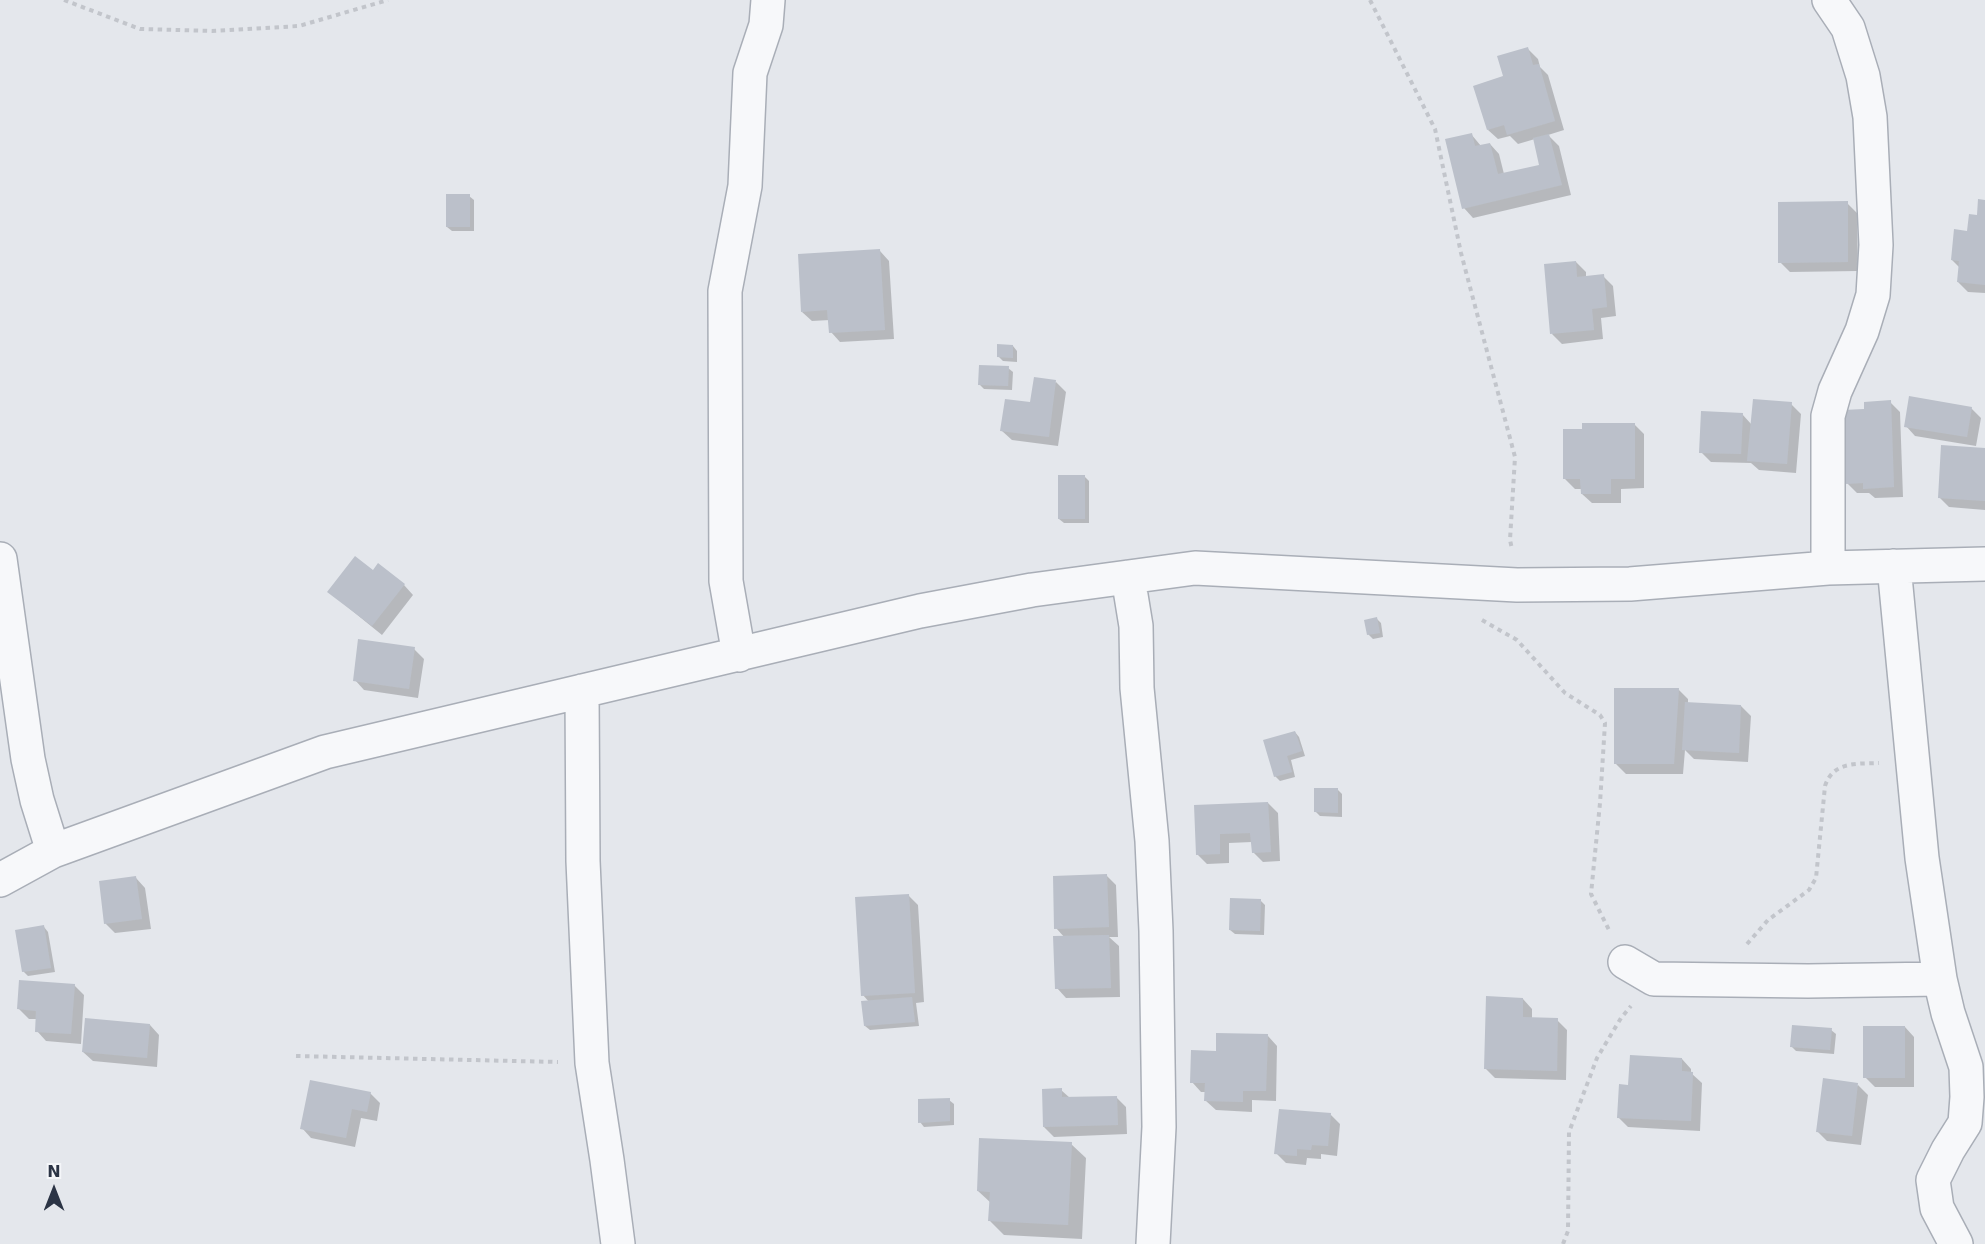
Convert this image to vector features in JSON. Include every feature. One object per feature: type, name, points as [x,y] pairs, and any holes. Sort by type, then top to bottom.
[{"type":"street","points":[[739,655],[726,580],[725,291],[745,186],[750,73],[766,25],[768,0]]},
{"type":"street","points":[[1828,568],[1828,416],[1835,391],[1862,331],[1873,295],[1876,245],[1870,117],[1863,76],[1848,28],[1829,0]]},
{"type":"street","points":[[0,559],[28,759],[37,800],[53,851]]},
{"type":"street","points":[[0,880],[53,851],[325,752],[920,610],[1032,590],[1195,568],[1517,585],[1630,584],[1828,568],[1985,564]]},
{"type":"street","points":[[1894,566],[1922,858],[1940,979],[1965,1067],[1967,1097],[1965,1123],[1948,1150],[1934,1180],[1937,1208],[1956,1244]]},
{"type":"street","points":[[1128,577],[1136,626],[1137,688],[1152,842],[1156,932],[1159,1127],[1153,1244]]},
{"type":"street","points":[[582,691],[584,873],[592,1063],[618,1244]]},
{"type":"street","points":[[1626,962],[1654,979],[1808,981],[1940,979]]},
{"type":"path","points":[[64,0],[140,29],[212,30],[299,26],[388,0]]},
{"type":"path","points":[[1370,0],[1435,129],[1461,253],[1515,458],[1510,540],[1517,585]]},
{"type":"path","points":[[1450,583],[1482,620],[1517,640],[1565,693],[1600,715],[1605,723],[1591,894],[1626,962]]},
{"type":"path","points":[[1714,979],[1768,920],[1809,890],[1816,878],[1825,786],[1828,776],[1848,764],[1912,761]]},
{"type":"path","points":[[1563,1244],[1568,1231],[1569,1132],[1597,1058],[1621,1018],[1654,979]]},
{"type":"path","points":[[296,1056],[517,1059],[592,1063]]},
{"type":"building","points":[[1528,47],[1533,65],[1539,64],[1555,121],[1507,135],[1504,125],[1487,130],[1473,86],[1503,76],[1497,56]]},
{"type":"building","points":[[1472,133],[1475,146],[1490,143],[1498,174],[1539,165],[1533,138],[1549,134],[1562,185],[1462,209],[1445,139]]},
{"type":"building","points":[[446,194],[470,194],[470,227],[446,227]]},
{"type":"building","points":[[1978,199],[1985,200],[1985,285],[1957,282],[1959,261],[1951,260],[1954,229],[1967,231],[1969,214],[1977,215]]},
{"type":"building","points":[[1848,201],[1848,262],[1778,263],[1778,202]]},
{"type":"building","points":[[880,249],[885,330],[829,333],[827,310],[801,312],[798,254]]},
{"type":"building","points":[[1576,261],[1577,277],[1604,274],[1607,307],[1592,309],[1594,330],[1550,334],[1544,264]]},
{"type":"building","points":[[997,344],[1013,345],[1013,358],[997,357]]},
{"type":"building","points":[[979,365],[1009,366],[1008,386],[978,385]]},
{"type":"building","points":[[1034,377],[1056,380],[1049,437],[1000,431],[1005,399],[1030,402]]},
{"type":"building","points":[[1909,396],[1972,407],[1967,437],[1904,427]]},
{"type":"building","points":[[1753,399],[1792,402],[1787,464],[1747,461]]},
{"type":"building","points":[[1891,400],[1894,487],[1863,489],[1863,483],[1845,484],[1843,410],[1864,409],[1864,402]]},
{"type":"building","points":[[1701,411],[1743,413],[1741,454],[1699,453]]},
{"type":"building","points":[[1582,423],[1635,423],[1635,479],[1611,479],[1611,494],[1581,494],[1580,479],[1563,479],[1563,429],[1582,429]]},
{"type":"building","points":[[1941,445],[1985,448],[1985,501],[1938,498]]},
{"type":"building","points":[[1058,475],[1085,475],[1085,519],[1058,519]]},
{"type":"building","points":[[355,556],[373,570],[378,563],[405,584],[372,626],[327,592]]},
{"type":"building","points":[[1377,617],[1380,633],[1367,635],[1364,620]]},
{"type":"building","points":[[358,639],[415,647],[409,689],[353,681]]},
{"type":"building","points":[[1614,688],[1679,688],[1674,764],[1614,764]]},
{"type":"building","points":[[1685,702],[1741,705],[1739,753],[1682,750]]},
{"type":"building","points":[[1295,731],[1302,751],[1287,756],[1292,772],[1274,777],[1263,740]]},
{"type":"building","points":[[1314,788],[1338,788],[1338,813],[1314,812]]},
{"type":"building","points":[[1268,802],[1271,852],[1252,853],[1250,833],[1220,834],[1220,854],[1196,855],[1194,805]]},
{"type":"building","points":[[1107,874],[1109,927],[1054,929],[1053,876]]},
{"type":"building","points":[[136,876],[142,919],[104,924],[99,881]]},
{"type":"building","points":[[909,894],[915,993],[861,996],[855,897]]},
{"type":"building","points":[[1230,898],[1261,899],[1260,931],[1229,930]]},
{"type":"building","points":[[44,925],[51,968],[22,972],[15,930]]},
{"type":"building","points":[[1109,935],[1111,988],[1055,989],[1053,936]]},
{"type":"building","points":[[19,980],[75,984],[71,1034],[35,1032],[36,1011],[17,1009]]},
{"type":"building","points":[[1486,996],[1523,998],[1523,1017],[1558,1018],[1557,1071],[1484,1069]]},
{"type":"building","points":[[912,997],[915,1022],[864,1026],[861,1001]]},
{"type":"building","points":[[85,1018],[150,1024],[147,1058],[82,1052]]},
{"type":"building","points":[[1792,1025],[1832,1028],[1830,1050],[1790,1047]]},
{"type":"building","points":[[1863,1026],[1905,1026],[1905,1078],[1863,1078]]},
{"type":"building","points":[[1216,1033],[1268,1034],[1266,1091],[1243,1091],[1243,1102],[1204,1101],[1205,1083],[1190,1083],[1191,1050],[1216,1051]]},
{"type":"building","points":[[1630,1055],[1682,1058],[1682,1071],[1693,1072],[1691,1121],[1617,1118],[1619,1084],[1628,1085]]},
{"type":"building","points":[[1823,1078],[1858,1083],[1852,1136],[1816,1132]]},
{"type":"building","points":[[310,1080],[371,1092],[367,1112],[352,1109],[346,1138],[300,1129]]},
{"type":"building","points":[[1062,1088],[1062,1097],[1117,1096],[1118,1125],[1043,1127],[1042,1089]]},
{"type":"building","points":[[950,1098],[950,1121],[918,1123],[918,1099]]},
{"type":"building","points":[[1279,1109],[1331,1113],[1328,1146],[1312,1145],[1311,1150],[1297,1149],[1297,1156],[1274,1154]]},
{"type":"building","points":[[979,1138],[1072,1142],[1068,1225],[988,1221],[990,1192],[977,1191]]}]
